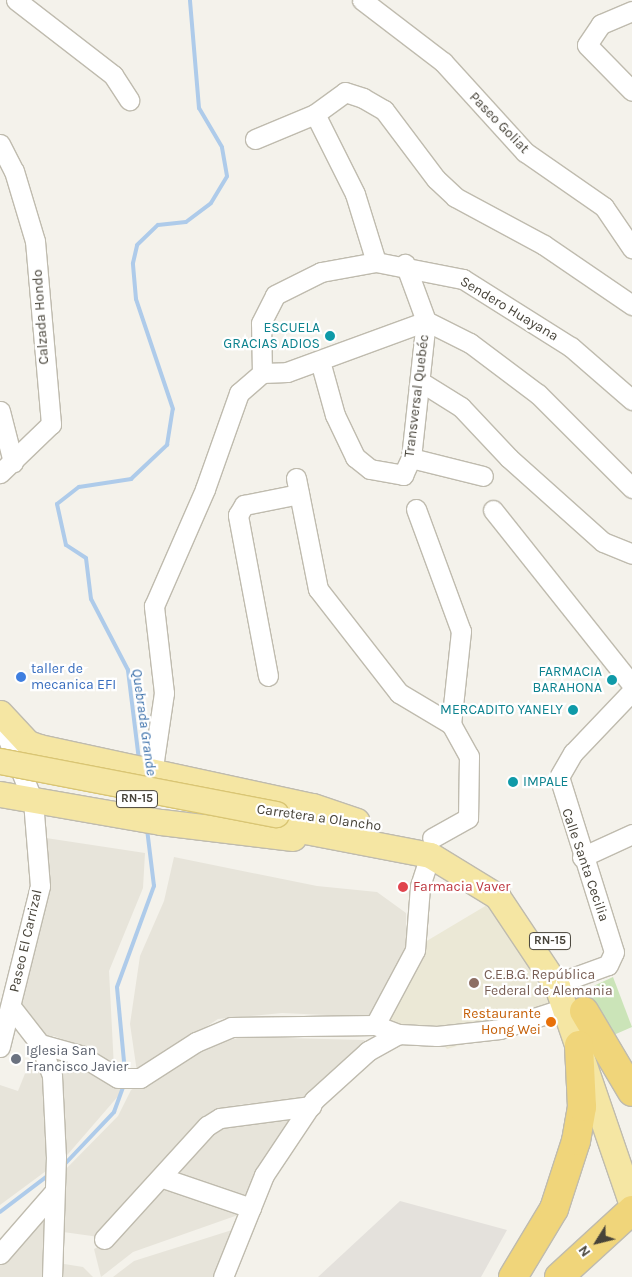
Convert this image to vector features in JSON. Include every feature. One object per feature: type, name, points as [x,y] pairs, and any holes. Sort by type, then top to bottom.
[{"type":"highway","points":[[574,1009],[632,1092]]},
{"type":"highway","points":[[513,1277],[554,1209],[576,1142],[582,1107],[579,1045]]},
{"type":"highway","points":[[559,1277],[632,1210]]},
{"type":"highway","points":[[585,1277],[632,1236]]},
{"type":"main road","points":[[0,712],[10,758],[112,765],[313,806],[358,830]]},
{"type":"main road","name":"Carretera a Olancho","points":[[10,758],[275,820],[358,830],[431,847],[483,867],[515,895],[572,978],[579,1045],[625,1171]]},
{"type":"main road","points":[[0,794],[161,822],[278,837],[358,830]]},
{"type":"main road","name":"Carretera a Olancho","points":[[431,847],[497,896],[530,941],[574,1009],[625,1171],[632,1205]]},
{"type":"street","points":[[16,0],[113,75],[129,100]]},
{"type":"street","name":"Paseo Goliat","points":[[362,0],[443,62],[525,152],[604,207],[632,248]]},
{"type":"street","points":[[632,12],[601,24],[587,45],[632,91]]},
{"type":"street","points":[[255,139],[315,114],[344,92],[384,110],[436,179],[455,197],[544,245],[632,305]]},
{"type":"street","points":[[315,114],[355,194],[376,262]]},
{"type":"street","name":"Calzada Hondo","points":[[0,144],[14,171],[35,241],[52,424],[6,468]]},
{"type":"street","name":"Sendero Huayana","points":[[262,373],[261,323],[275,296],[321,272],[376,262],[405,264],[463,279],[572,347],[632,400]]},
{"type":"street","name":"Transversal Quebéc","points":[[405,264],[426,321],[421,382],[409,465]]},
{"type":"street","points":[[149,773],[164,694],[154,606],[204,489],[239,393],[262,373],[287,372],[426,321],[470,343],[538,394],[632,488]]},
{"type":"street","points":[[320,361],[334,415],[355,457],[370,469],[396,476],[409,465],[483,476]]},
{"type":"street","points":[[421,382],[461,407],[516,465],[603,542],[632,554]]},
{"type":"street","points":[[0,411],[6,468]]},
{"type":"street","points":[[268,676],[238,515],[244,505],[298,486],[318,589],[398,693],[451,724],[469,756],[468,818],[431,847],[420,886],[415,950],[375,1025]]},
{"type":"street","points":[[416,509],[461,631],[451,724]]},
{"type":"street","points":[[493,510],[632,685]]},
{"type":"street","name":"Calle Santa Cecilia","points":[[572,978],[608,965],[614,952],[582,857],[559,777],[573,753],[632,691]]},
{"type":"street","name":"Paseo El Carrizal","points":[[0,720],[10,758],[33,801],[40,886],[6,1007],[0,1047]]},
{"type":"street","points":[[582,857],[632,834]]},
{"type":"street","points":[[6,1007],[40,1044],[52,1076],[56,1157],[53,1193],[52,1277]]},
{"type":"street","points":[[40,1044],[80,1054],[118,1078],[140,1078],[196,1042],[231,1027],[375,1025],[399,1034],[437,1036],[500,1029],[574,1009]]},
{"type":"street","points":[[223,1277],[264,1175],[310,1106],[368,1051],[399,1034]]},
{"type":"street","points":[[104,1239],[163,1178],[207,1126],[220,1118],[310,1106]]},
{"type":"street","points":[[163,1178],[250,1208]]},
{"type":"street","points":[[0,1254],[53,1193]]},
{"type":"shaded area","points":[[46,838],[145,853],[143,888],[109,971],[114,1068],[89,1050],[54,1036],[43,1038],[20,1007],[47,890]]},
{"type":"shaded area","points":[[174,857],[317,886],[377,892],[406,913],[406,950],[371,1017],[282,1013],[218,1019],[137,1072],[130,1024],[140,956],[164,901]]},
{"type":"shaded area","name":"C.E.B.G. República Federal de Alemania","points":[[487,905],[539,974],[561,1015],[447,1049],[433,1033],[391,1026],[383,1011],[425,942]]},
{"type":"shaded area","points":[[241,1037],[365,1040],[307,1098],[237,1105],[205,1119],[99,1237],[56,1231],[61,1174],[118,1116],[131,1090],[199,1049]]},
{"type":"shaded area","points":[[48,1049],[120,1084],[120,1094],[62,1161]]},
{"type":"shaded area","points":[[34,1051],[48,1074],[50,1158],[46,1171],[0,1205],[0,1085],[18,1091]]},
{"type":"shaded area","points":[[299,1113],[248,1201],[176,1176],[208,1131]]},
{"type":"shaded area","points":[[162,1184],[238,1215],[133,1252],[101,1277],[94,1249],[112,1240]]},
{"type":"shaded area","points":[[47,1200],[47,1277],[0,1277],[0,1260]]},
{"type":"shaded area","points":[[400,1201],[507,1230],[481,1277],[318,1277]]},
{"type":"shaded area","points":[[232,1230],[214,1277],[113,1277],[134,1261]]},
{"type":"shaded area","points":[[58,1263],[83,1267],[93,1277],[58,1277]]},
{"type":"green space","points":[[613,977],[632,1027],[609,1037],[587,989]]},
{"type":"waterway","name":"Quebrada Grande","points":[[139,760],[128,670],[91,599],[86,558],[66,545],[57,504],[79,487],[131,479],[167,445],[173,409],[136,299],[133,263],[137,245],[158,225],[186,222],[211,203],[227,176],[222,147],[199,108],[190,0]]},
{"type":"waterway","name":"Quebrada Grande","points":[[125,1072],[117,987],[154,886],[147,829]]},
{"type":"waterway","name":"Quebrada Grande","points":[[62,1167],[114,1112],[124,1084]]},
{"type":"waterway","name":"Quebrada Grande","points":[[0,1212],[50,1174]]},
{"type":"place","name":"ESCUELA GRACIAS ADIOS","points":[[330,336]]},
{"type":"place","name":"taller de mecanica EFI","points":[[21,677]]},
{"type":"place","name":"FARMACIA BARAHONA","points":[[612,680]]},
{"type":"place","name":"MERCADITO YANELY","points":[[573,710]]},
{"type":"place","name":"IMPALE","points":[[513,782]]},
{"type":"place","name":"Farmacia Vaver","points":[[403,887]]},
{"type":"place","name":"C.E.B.G. República Federal de Alemania","points":[[474,983]]},
{"type":"place","name":"Restaurante Hong Wei","points":[[551,1022]]},
{"type":"place","name":"Iglesia San Francisco Javier","points":[[16,1059]]}]
